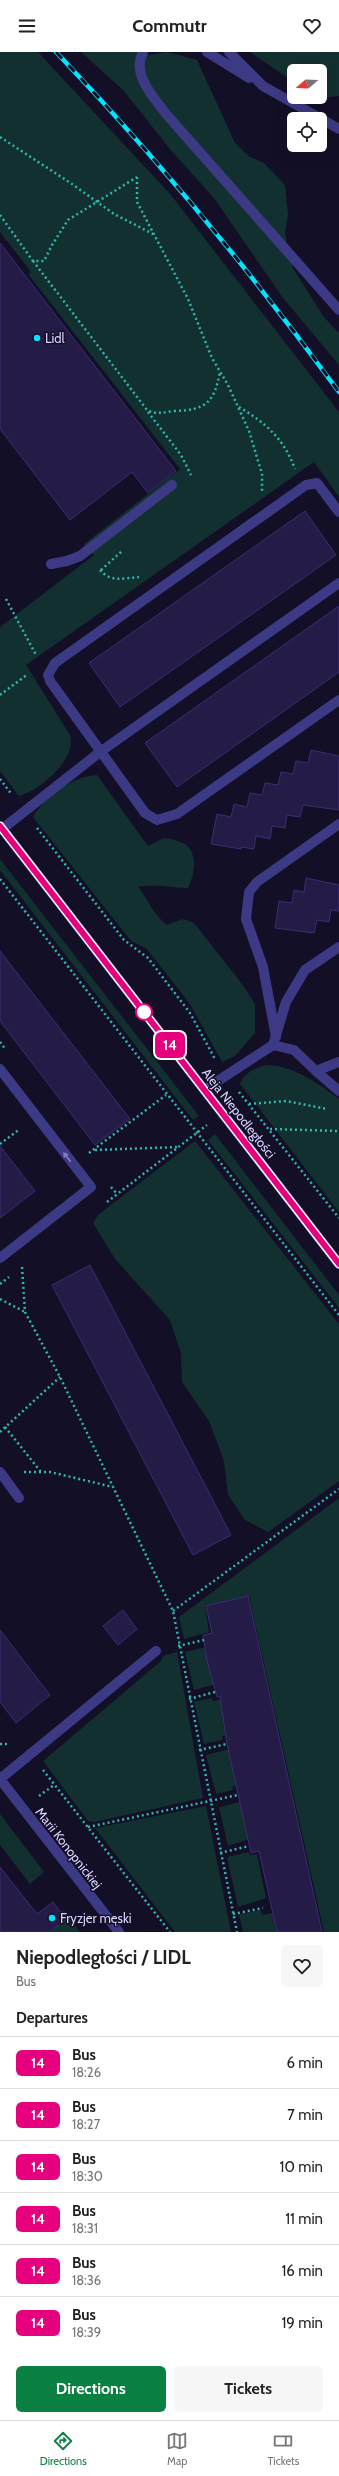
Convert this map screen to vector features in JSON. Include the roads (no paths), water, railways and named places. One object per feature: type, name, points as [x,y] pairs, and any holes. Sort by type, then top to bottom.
[{"type":"street","points":[[143,52],[140,58],[141,74],[148,89],[167,115],[339,310]]},
{"type":"street","points":[[207,52],[339,129]]},
{"type":"street","points":[[229,52],[263,86]]},
{"type":"street","points":[[339,512],[317,483],[311,482],[55,663],[48,671],[50,681],[100,752],[148,817],[158,820],[167,819],[339,700]]},
{"type":"street","points":[[51,564],[68,561],[86,552],[172,485]]},
{"type":"street","points":[[1,828],[100,752],[339,583]]},
{"type":"street","points":[[275,1041],[263,967],[246,919],[249,892],[257,882],[339,824]]},
{"type":"street","name":"Aleja Niepodległości","points":[[1,828],[339,1264]]},
{"type":"street","points":[[204,1090],[275,1041],[286,1002],[304,970],[339,947]]},
{"type":"street","points":[[275,1041],[294,1050],[339,1090]]},
{"type":"street","points":[[316,1071],[339,1062]]},
{"type":"street","points":[[0,1069],[91,1187],[0,1258]]},
{"type":"street","points":[[0,1472],[19,1498]]},
{"type":"street","points":[[0,1779],[156,1651]]},
{"type":"street","name":"Marii Konopnickiej","points":[[0,1779],[118,1932]]},
{"type":"railway","points":[[56,52],[94,92],[167,175],[238,260],[339,392]]},
{"type":"place","name":"Lidl","points":[[37,338]]},
{"type":"place","name":"Fryzjer męski","points":[[52,1918]]}]
